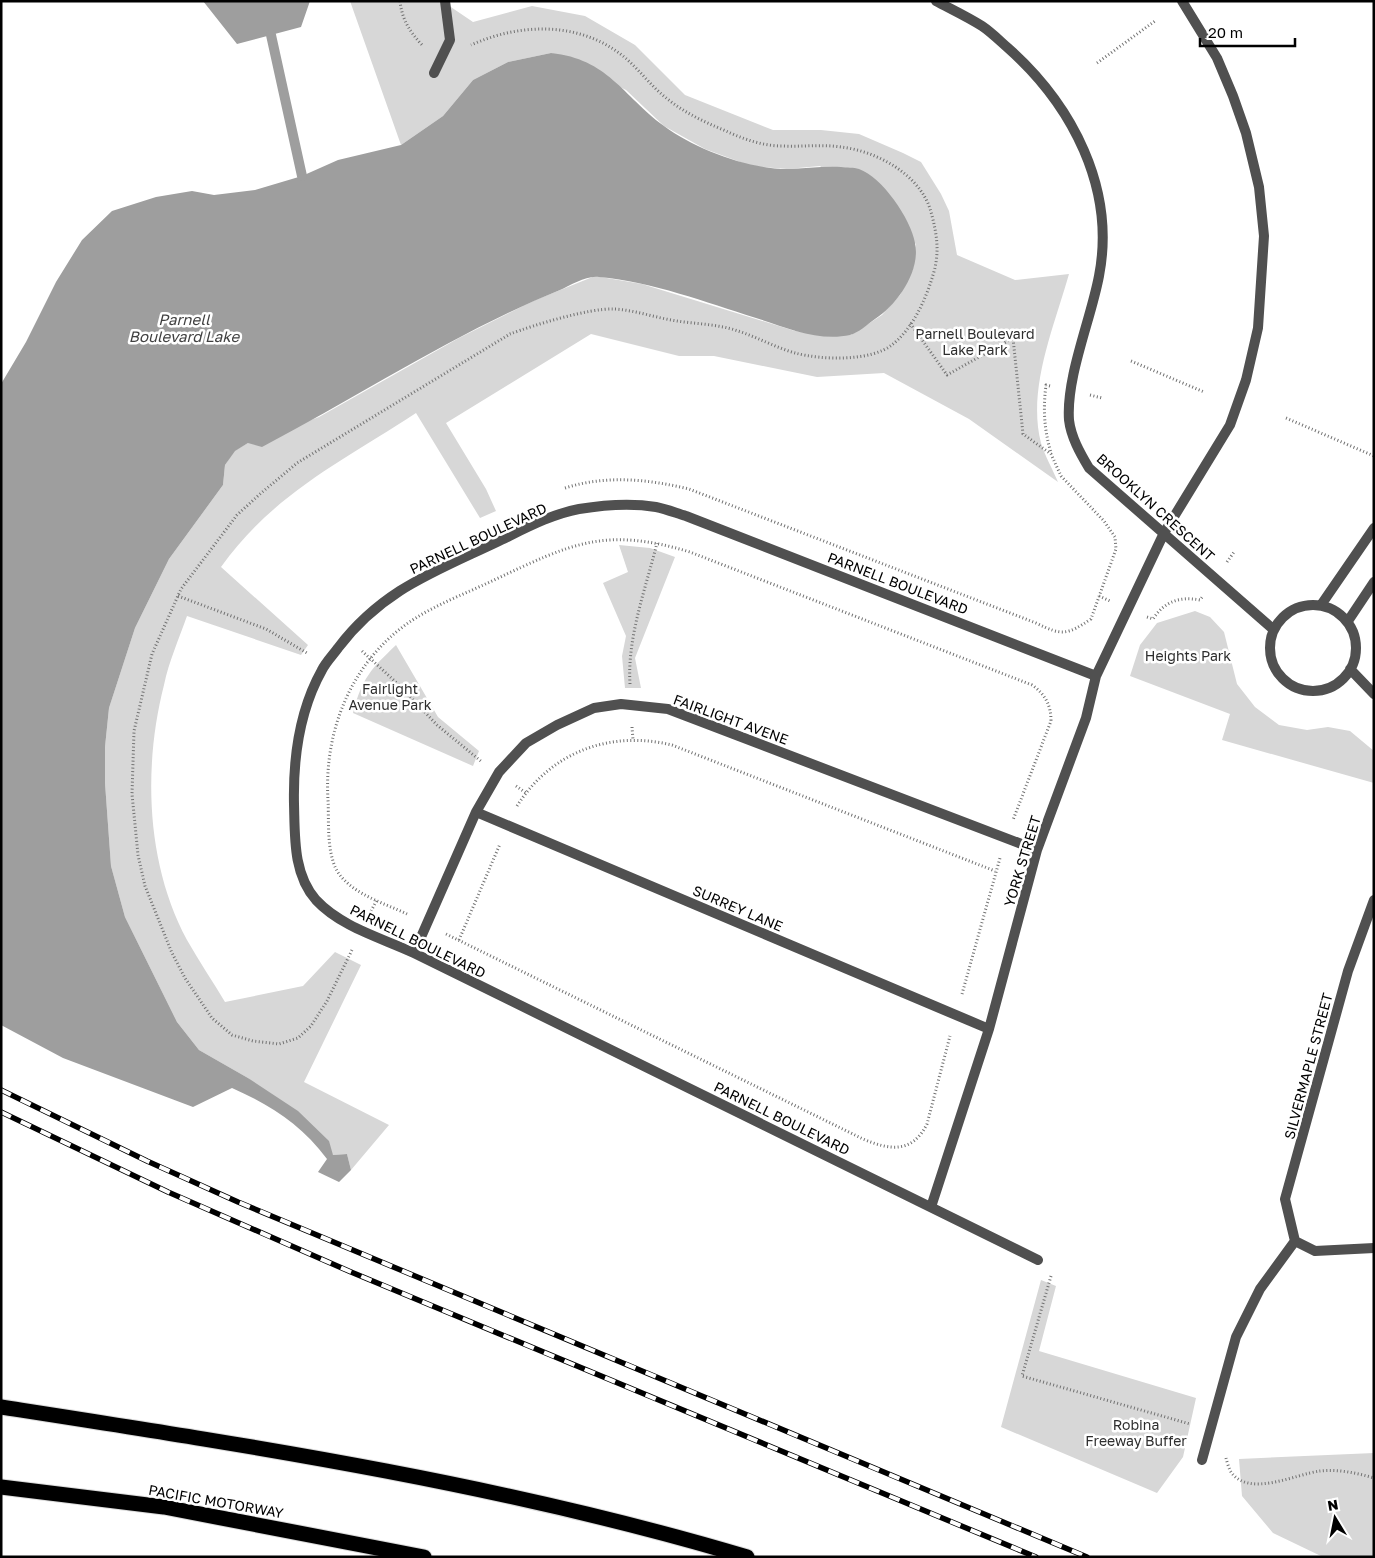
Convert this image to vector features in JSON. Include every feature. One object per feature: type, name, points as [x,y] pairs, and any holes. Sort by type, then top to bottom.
[{"type":"highway","points":[[1,1407],[270,1448],[394,1471],[538,1502],[746,1557]]},
{"type":"highway","name":"PACIFIC MOTORWAY","points":[[1,1487],[164,1507],[424,1557]]},
{"type":"street","points":[[434,73],[450,40],[445,1]]},
{"type":"street","name":"BROOKLYN CRESCENT","points":[[936,1],[983,26],[1022,61],[1057,100],[1078,134],[1097,186],[1102,234],[1100,274],[1072,387],[1069,420],[1076,447],[1089,468],[1274,630]]},
{"type":"street","name":"YORK STREET","points":[[931,1207],[989,1029],[1037,850],[1086,718],[1096,676],[1164,533],[1230,425],[1246,380],[1258,328],[1264,236],[1259,187],[1246,133],[1233,96],[1217,58],[1182,1]]},
{"type":"street","name":"PARNELL BOULEVARD","points":[[1038,1260],[414,953],[344,922],[316,900],[300,874],[295,838],[294,782],[298,734],[307,702],[326,664],[353,630],[377,606],[405,586],[436,570],[544,521],[578,509],[616,506],[656,507],[686,516],[1096,676]]},
{"type":"street","points":[[1321,605],[1374,528]]},
{"type":"street","points":[[1348,621],[1374,582]]},
{"type":"street","points":[[1307,605],[1321,605],[1335,610],[1348,621],[1355,636],[1356,653],[1350,670],[1341,681],[1329,688],[1315,691],[1294,685],[1277,672],[1271,659],[1270,644],[1274,630],[1281,618],[1293,610],[1307,605]]},
{"type":"street","points":[[1350,670],[1374,694]]},
{"type":"street","name":"FAIRLIGHT AVENE","points":[[414,953],[476,812],[499,772],[526,743],[557,725],[594,708],[621,704],[668,709],[1037,850]]},
{"type":"street","name":"SURREY LANE","points":[[476,812],[989,1029]]},
{"type":"street","name":"SILVERMAPLE STREET","points":[[1295,1241],[1285,1199],[1348,971],[1374,900]]},
{"type":"street","points":[[1202,1460],[1236,1337],[1260,1289],[1295,1241],[1315,1251],[1374,1248]]},
{"type":"path","points":[[356,942],[327,1001],[311,1026],[298,1038],[278,1044],[232,1035],[212,1018],[181,970],[145,886],[138,855],[132,794],[134,731],[152,654],[178,596],[237,514],[296,463],[510,334],[523,329],[587,313],[615,309],[734,330],[795,353],[826,358],[850,357],[884,350],[894,343],[921,306],[933,276],[939,252],[929,204],[918,188],[898,168],[873,155],[843,147],[780,146],[756,142],[729,133],[680,108],[663,96],[622,55],[583,35],[535,28],[517,30],[488,37],[443,56],[436,56],[426,49],[409,30],[401,14],[400,1]]},
{"type":"path","points":[[1097,63],[1155,21]]},
{"type":"path","points":[[557,490],[608,479],[659,482],[689,489],[1036,623],[1057,633],[1070,631],[1091,618],[1116,549],[1115,537],[1104,521],[1060,476],[1051,454],[1023,434],[1013,338],[947,375],[910,323]]},
{"type":"path","points":[[1131,361],[1204,392]]},
{"type":"path","points":[[1286,418],[1374,456]]},
{"type":"path","points":[[414,918],[345,882],[332,860],[327,779],[332,737],[351,689],[371,658],[400,629],[418,617],[553,553],[596,540],[615,539],[658,543],[690,552],[985,666],[1022,681],[1040,691],[1051,710],[1051,721],[1010,826]]},
{"type":"path","points":[[630,687],[629,668],[633,640],[658,543]]},
{"type":"path","points":[[1227,563],[1234,552]]},
{"type":"path","points":[[1142,615],[1152,620],[1163,606],[1181,598],[1200,600],[1206,591]]},
{"type":"path","points":[[178,596],[266,629],[326,664]]},
{"type":"path","points":[[1099,596],[1112,602]]},
{"type":"path","points":[[357,648],[371,658],[437,725],[488,767]]},
{"type":"path","points":[[459,940],[508,825],[518,804],[532,784],[542,774],[566,757],[595,745],[640,739],[672,745],[995,871]]},
{"type":"path","points":[[441,931],[863,1139],[888,1147],[903,1147],[914,1142],[922,1134],[927,1124],[995,871],[1002,852]]},
{"type":"path","points":[[1038,1260],[1054,1268],[1022,1376],[1200,1426]]},
{"type":"path","points":[[1227,1449],[1225,1456],[1232,1473],[1251,1485],[1276,1482],[1320,1471],[1355,1472],[1374,1478]]},
{"type":"green space","name":"Parnell Boulevard Lake Park","points":[[350,1],[442,1],[473,22],[532,6],[585,16],[635,45],[685,95],[773,130],[821,130],[859,134],[921,162],[949,211],[957,255],[1015,280],[1069,274],[1044,358],[1037,401],[1041,443],[1058,482],[969,419],[884,373],[817,377],[714,356],[679,356],[591,334],[446,423],[486,489],[496,511],[480,518],[416,413],[336,463],[287,498],[242,541],[221,567],[308,645],[301,655],[187,616],[169,667],[157,716],[151,782],[156,848],[163,880],[173,911],[187,940],[225,1002],[303,986],[335,952],[361,965],[304,1082],[389,1125],[351,1170],[347,1154],[333,1155],[248,1078],[199,1050],[177,1022],[125,917],[111,866],[105,783],[105,747],[109,708],[135,628],[169,559],[223,485],[225,465],[234,451],[248,443],[319,417],[459,338],[533,301],[595,276],[642,284],[795,331],[824,335],[851,335],[882,315],[900,295],[913,269],[916,244],[820,166],[787,169],[751,166],[705,149],[664,126],[626,90],[551,53],[508,62],[473,80],[443,116],[401,145]]},
{"type":"green space","points":[[619,545],[650,548],[675,557],[635,658],[641,688],[625,688],[622,656],[626,636],[603,583],[628,572]]},
{"type":"green space","name":"Heights Park","points":[[1195,611],[1210,617],[1224,632],[1237,684],[1255,707],[1279,725],[1307,730],[1328,727],[1350,731],[1374,751],[1374,783],[1222,740],[1230,714],[1130,676],[1140,645],[1157,623]]},
{"type":"green space","name":"Fairlight Avenue Park","points":[[396,645],[438,717],[479,751],[473,766],[353,713],[356,701],[368,675]]},
{"type":"green space","name":"Robina Freeway Buffer","points":[[1041,1280],[1056,1286],[1039,1351],[1196,1398],[1183,1457],[1157,1493],[1001,1427]]},
{"type":"green space","points":[[1374,1453],[1374,1557],[1323,1557],[1273,1533],[1242,1496],[1239,1459]]},
{"type":"water","points":[[203,1],[310,1],[301,27],[237,44]]},
{"type":"water","name":"Parnell Boulevard Lake","points":[[551,53],[587,63],[601,71],[664,126],[706,150],[756,166],[787,169],[857,168],[868,173],[886,190],[908,222],[915,243],[914,265],[906,286],[883,313],[856,332],[838,337],[802,333],[679,293],[639,283],[599,277],[584,279],[521,307],[446,344],[262,447],[248,443],[235,451],[225,465],[223,485],[169,559],[135,628],[109,708],[105,747],[105,783],[111,866],[125,917],[177,1022],[199,1050],[248,1078],[298,1111],[329,1141],[333,1155],[347,1154],[351,1170],[339,1182],[318,1172],[327,1159],[296,1126],[259,1101],[232,1088],[193,1107],[63,1058],[1,1025],[1,384],[26,342],[56,282],[82,240],[112,211],[156,197],[192,191],[214,195],[255,190],[302,176],[338,160],[401,145],[443,116],[473,80],[508,62]]},
{"type":"waterway","points":[[271,35],[302,176]]},
{"type":"railway","points":[[1,1090],[147,1161],[238,1202],[1087,1557]]},
{"type":"railway","points":[[1,1112],[168,1192],[351,1272],[1036,1557]]}]
